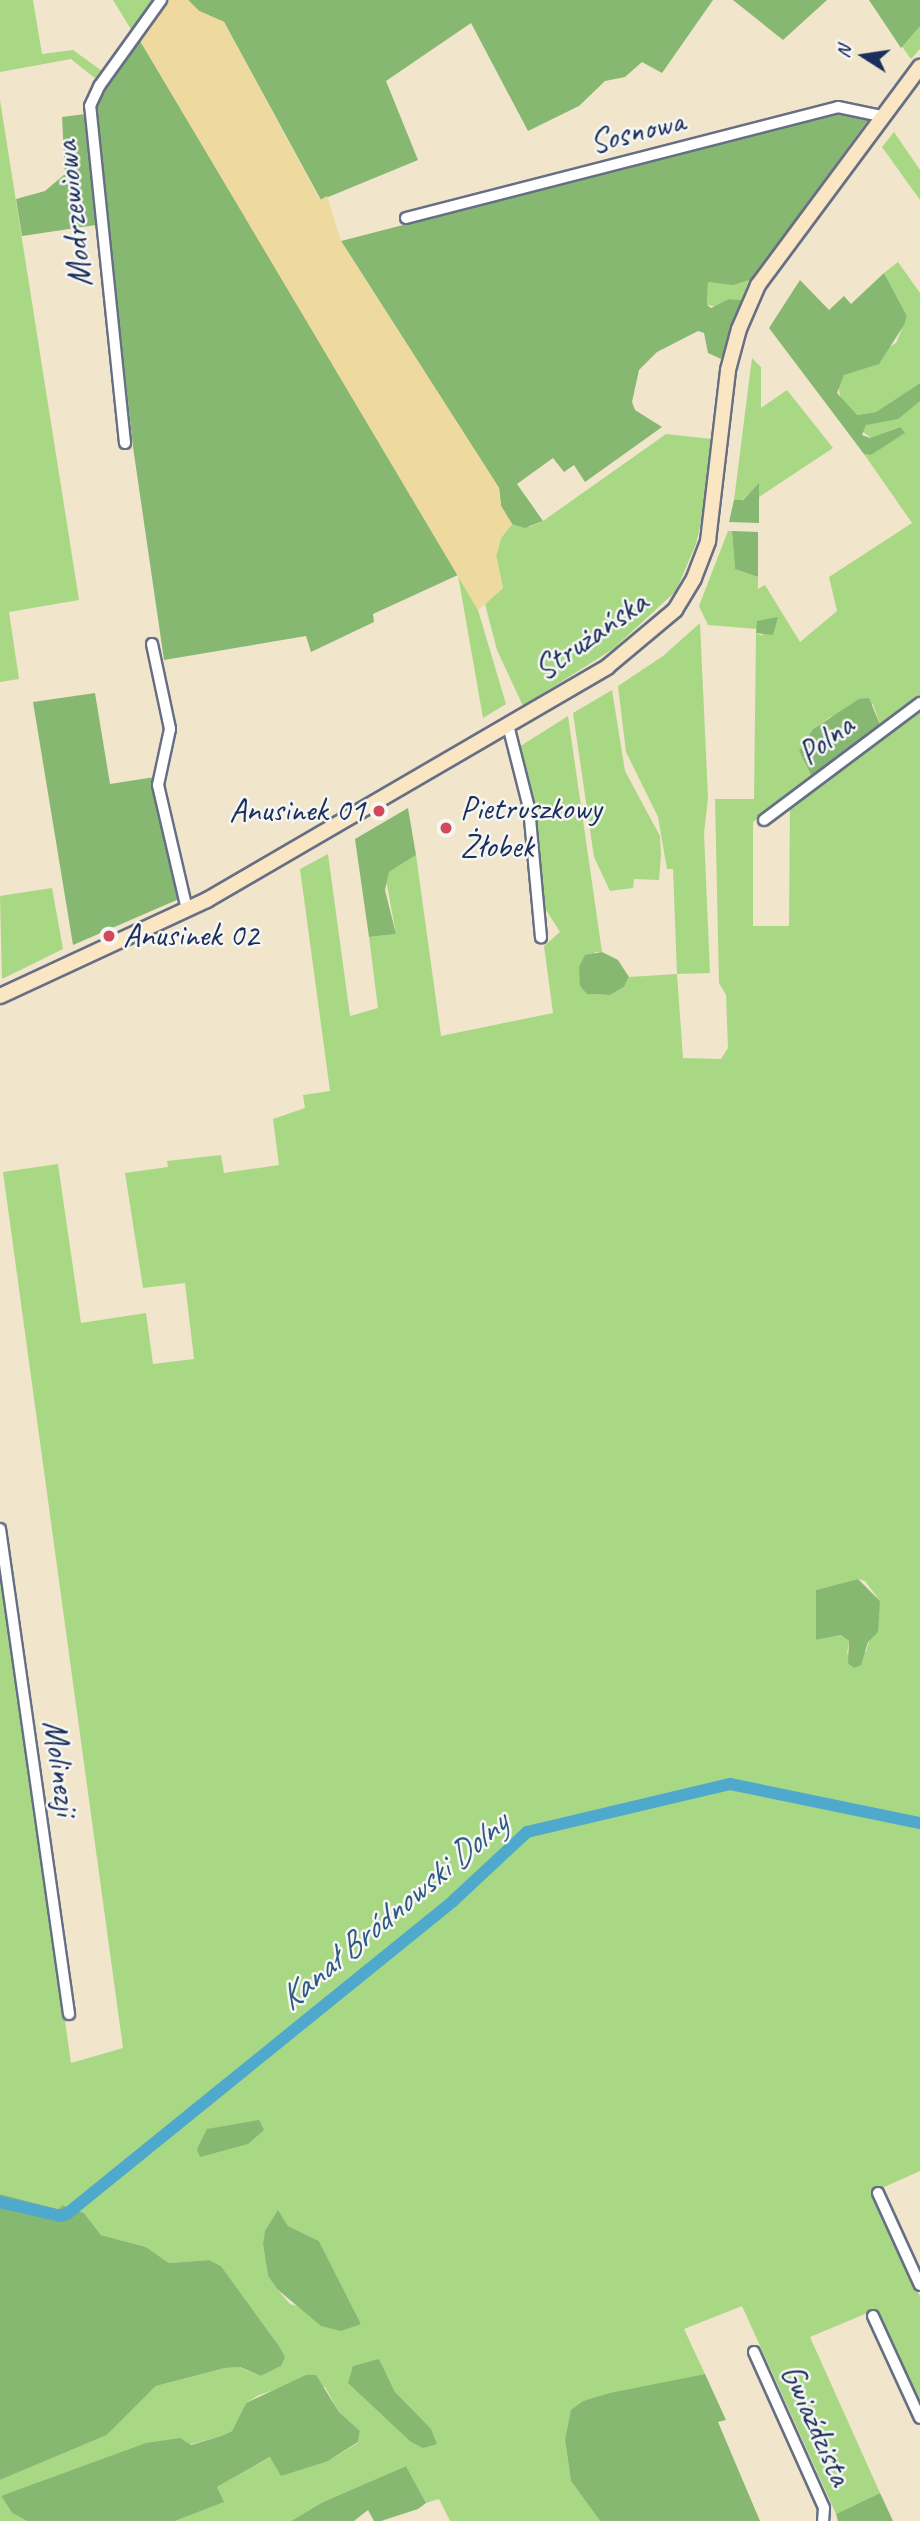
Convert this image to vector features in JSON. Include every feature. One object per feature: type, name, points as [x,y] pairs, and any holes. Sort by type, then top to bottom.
[{"type":"main road","name":"Strużańska","points":[[0,996],[187,910],[607,667],[675,610],[694,578],[708,541],[728,370],[739,329],[758,285],[920,66]]},
{"type":"street","name":"Modrzewiowa","points":[[125,443],[90,106],[100,85],[161,0]]},
{"type":"street","name":"Sosnowa","points":[[406,218],[838,107],[881,116]]},
{"type":"street","points":[[152,644],[170,729],[158,785],[187,910]]},
{"type":"street","name":"Polna","points":[[764,820],[920,703]]},
{"type":"street","points":[[508,725],[529,808],[541,937]]},
{"type":"street","name":"Molinezji","points":[[0,1529],[69,2014]]},
{"type":"street","points":[[878,2193],[920,2285]]},
{"type":"street","points":[[873,2316],[920,2418]]},
{"type":"street","name":"Gwiaździsta","points":[[754,2352],[820,2497],[825,2511],[823,2521]]},
{"type":"green space","points":[[0,0],[33,0],[42,54],[73,50],[102,71],[96,79],[71,59],[0,72]]},
{"type":"green space","points":[[113,0],[157,0],[132,31]]},
{"type":"green space","points":[[188,0],[713,0],[662,73],[642,62],[625,77],[605,81],[579,106],[528,131],[471,23],[386,81],[418,160],[321,200],[224,22],[199,11]]},
{"type":"green space","points":[[733,0],[827,0],[783,40]]},
{"type":"green space","points":[[869,0],[920,0],[920,49],[911,59]]},
{"type":"green space","points":[[869,0],[920,0],[920,26],[901,48]]},
{"type":"green space","points":[[139,39],[458,575],[373,614],[374,622],[311,652],[306,636],[164,660],[133,447],[95,100]]},
{"type":"green space","points":[[0,100],[79,600],[9,612],[19,679],[0,682]]},
{"type":"green space","points":[[841,112],[868,120],[752,279],[733,285],[708,282],[707,305],[711,308],[729,299],[742,300],[721,359],[708,353],[704,333],[698,331],[657,352],[639,370],[632,402],[635,410],[662,427],[585,482],[574,465],[564,472],[553,458],[517,484],[543,521],[525,528],[512,524],[501,506],[499,488],[341,241]]},
{"type":"green space","points":[[85,114],[96,225],[22,236],[16,199],[45,191],[65,174],[62,117]]},
{"type":"green space","points":[[894,132],[920,170],[920,200],[882,147]]},
{"type":"green space","points":[[898,262],[920,293],[920,383],[876,412],[857,415],[841,401],[838,385],[844,375],[896,343],[907,316],[884,273]]},
{"type":"green space","points":[[884,273],[907,316],[904,325],[879,364],[844,375],[837,393],[857,415],[876,412],[920,383],[920,401],[898,419],[866,425],[862,435],[870,438],[900,427],[905,433],[871,455],[864,454],[769,328],[800,280],[829,310],[844,296],[851,304]]},
{"type":"green space","points":[[752,279],[742,300],[729,299],[719,307],[707,305],[708,282]]},
{"type":"green space","points":[[752,358],[761,367],[761,408],[787,390],[833,448],[759,497],[759,484],[742,500],[734,500]]},
{"type":"green space","points":[[920,401],[920,699],[881,727],[873,704],[830,717],[813,729],[799,751],[812,777],[753,822],[753,926],[789,926],[790,807],[920,707],[920,2171],[873,2192],[920,2296],[920,2404],[877,2309],[810,2337],[880,2493],[836,2514],[742,2306],[684,2329],[705,2374],[583,2401],[565,2440],[571,2481],[600,2521],[450,2521],[439,2499],[426,2503],[406,2466],[323,2502],[291,2521],[175,2521],[223,2502],[217,2487],[271,2457],[328,2461],[358,2443],[360,2431],[339,2412],[325,2387],[277,2389],[259,2395],[246,2403],[232,2431],[221,2436],[1,2496],[12,2513],[27,2521],[0,2521],[0,2480],[107,2435],[156,2386],[225,2368],[239,2367],[261,2376],[281,2366],[279,2346],[221,2266],[209,2260],[169,2263],[146,2247],[101,2235],[84,2213],[64,2205],[58,2209],[0,2194],[0,1565],[71,2063],[123,2048],[3,1172],[58,1164],[81,1323],[146,1313],[153,1364],[194,1359],[185,1283],[143,1288],[125,1173],[168,1167],[167,1161],[221,1155],[224,1173],[279,1165],[273,1119],[305,1108],[303,1095],[330,1091],[300,869],[328,854],[350,1016],[378,1008],[369,937],[396,934],[386,880],[389,872],[416,855],[441,1036],[553,1013],[544,946],[560,932],[543,905],[519,747],[568,716],[602,952],[595,952],[588,994],[610,995],[624,987],[629,977],[677,974],[683,1058],[721,1059],[728,1048],[726,995],[719,983],[715,799],[754,799],[756,633],[763,636],[757,621],[757,629],[708,625],[699,606],[728,531],[732,531],[735,569],[758,577],[758,589],[765,585],[800,642],[837,611],[829,577],[912,523],[864,454],[871,455],[904,433],[899,427],[871,438],[862,431],[866,425]],"holes":[[[858,1579],[865,1581],[880,1601],[866,1652],[847,1654],[849,1641],[841,1635],[816,1640],[816,1590]],[[278,2211],[288,2226],[319,2241],[361,2324],[290,2304],[268,2276],[263,2244]],[[379,2360],[395,2392],[353,2366]]]},
{"type":"green space","points":[[666,434],[712,439],[707,495],[696,544],[676,591],[613,649],[523,706],[497,650],[485,604],[503,588],[496,556],[501,538],[512,524],[530,527],[543,521]]},
{"type":"green space","points":[[759,483],[759,523],[729,522],[734,500],[743,500]]},
{"type":"green space","points":[[732,531],[758,532],[758,577],[735,569]]},
{"type":"green space","points":[[458,575],[478,610],[506,704],[483,718]]},
{"type":"green space","points":[[778,617],[773,635],[756,633],[757,621]]},
{"type":"green space","points":[[700,623],[708,798],[704,833],[710,973],[677,974],[673,869],[667,869],[658,817],[626,752],[618,686],[663,656]]},
{"type":"green space","points":[[612,690],[625,771],[660,836],[661,855],[659,880],[634,879],[633,888],[610,891],[594,857],[573,713]]},
{"type":"green space","points":[[95,693],[110,784],[155,777],[179,899],[73,945],[33,702]]},
{"type":"green space","points":[[869,698],[881,727],[812,777],[799,751],[813,729],[859,699]]},
{"type":"green space","points":[[408,808],[416,855],[389,872],[385,890],[396,934],[369,937],[355,839]]},
{"type":"green space","points":[[52,888],[63,949],[2,979],[0,896]]},
{"type":"green space","points":[[602,952],[618,960],[629,977],[624,987],[610,995],[587,994],[580,986],[579,967],[585,955]]},
{"type":"green space","points":[[858,1579],[880,1601],[878,1632],[868,1642],[861,1665],[854,1668],[848,1663],[849,1641],[841,1635],[816,1640],[816,1590]]},
{"type":"green space","points":[[259,2120],[264,2130],[248,2144],[200,2157],[197,2149],[207,2129]]},
{"type":"green space","points":[[0,2194],[58,2209],[63,2205],[84,2213],[101,2235],[146,2247],[169,2263],[209,2260],[221,2266],[279,2346],[285,2357],[281,2366],[261,2376],[240,2367],[225,2368],[156,2386],[107,2435],[0,2480]]},
{"type":"green space","points":[[278,2210],[288,2226],[319,2241],[361,2324],[341,2331],[321,2326],[277,2289],[268,2276],[263,2244],[265,2231]]},
{"type":"green space","points":[[379,2359],[395,2392],[431,2429],[437,2444],[423,2448],[411,2442],[348,2383],[353,2366]]},
{"type":"green space","points":[[705,2374],[726,2420],[718,2422],[760,2521],[600,2521],[571,2481],[565,2440],[571,2410],[583,2401],[610,2393]]},
{"type":"green space","points":[[306,2375],[316,2375],[339,2412],[360,2431],[358,2442],[328,2461],[281,2476],[270,2457],[217,2487],[224,2502],[175,2521],[27,2521],[12,2513],[1,2496],[146,2443],[180,2438],[191,2445],[221,2436],[232,2431],[246,2403]]},
{"type":"green space","points":[[406,2466],[426,2503],[418,2509],[381,2521],[374,2521],[368,2510],[354,2521],[291,2521],[323,2502]]},
{"type":"green space","points":[[880,2493],[893,2521],[838,2521],[836,2514]]},
{"type":"sand","points":[[169,0],[188,0],[199,11],[224,22],[320,200],[327,196],[341,241],[499,488],[501,506],[512,524],[501,538],[496,556],[503,588],[478,610],[139,39]]},
{"type":"waterway","name":"Kanał Bródnowski Dolny","points":[[0,2202],[61,2216],[68,2213],[453,1901],[527,1832],[730,1784],[920,1823]]},
{"type":"place","name":"Anusinek 01","points":[[379,811]]},
{"type":"place","name":"Pietruszkowy Żłobek","points":[[446,828]]},
{"type":"place","name":"Anusinek 02","points":[[109,936]]}]
